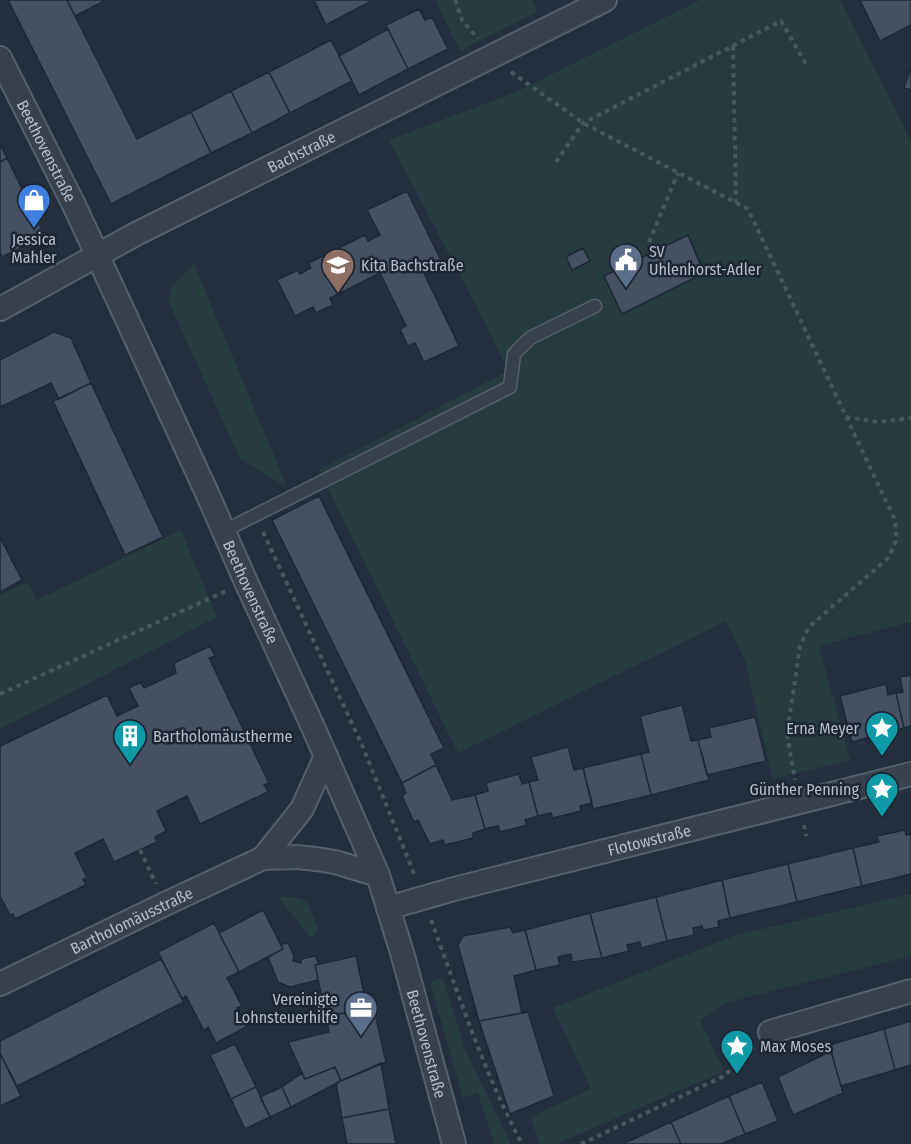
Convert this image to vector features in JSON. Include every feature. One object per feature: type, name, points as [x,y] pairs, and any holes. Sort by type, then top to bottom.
[{"type":"street","name":"Bachstraße","points":[[0,309],[136,234],[606,0]]},
{"type":"street","name":"Beethovenstraße","points":[[0,58],[74,205],[224,531],[378,875],[454,1144]]},
{"type":"street","name":"Bartholomäusstraße","points":[[263,858],[302,809],[326,756]]},
{"type":"street","name":"Flotowstraße","points":[[388,908],[423,897],[911,774]]},
{"type":"street","name":"Bartholomäusstraße","points":[[0,984],[263,858],[316,859],[335,862],[378,875]]},
{"type":"street","points":[[770,1032],[911,991]]},
{"type":"lane","points":[[224,531],[510,387],[514,354],[530,338],[595,306]]},
{"type":"path","points":[[455,0],[462,20],[493,56],[513,74],[582,123],[748,209],[894,518],[897,532],[895,545],[887,559],[809,627],[800,646],[787,734],[806,836]]},
{"type":"path","points":[[556,162],[582,123],[781,21],[806,64]]},
{"type":"path","points":[[733,46],[736,203]]},
{"type":"path","points":[[649,242],[678,172]]},
{"type":"path","points":[[846,417],[878,422],[911,418]]},
{"type":"path","points":[[256,516],[362,745],[423,897],[476,1043],[522,1144]]},
{"type":"path","points":[[0,694],[246,582]]},
{"type":"path","points":[[140,850],[146,862]]},
{"type":"path","points":[[581,1144],[724,1076],[770,1032]]},
{"type":"green space","points":[[435,0],[532,0],[538,11],[460,51]]},
{"type":"green space","points":[[700,0],[840,0],[911,141],[911,622],[819,646],[850,760],[773,779],[745,661],[726,621],[458,753],[319,470],[508,371],[389,140],[516,92]]},
{"type":"green space","points":[[194,264],[287,487],[240,459],[168,300],[172,286]]},
{"type":"green space","points":[[181,530],[217,617],[0,729],[0,595],[27,582],[37,600]]},
{"type":"green space","points":[[911,894],[911,956],[726,1003],[700,1020],[724,1071],[556,1144],[540,1144],[530,1117],[591,1089],[553,1008],[736,935]]},
{"type":"green space","points":[[278,897],[302,899],[306,902],[318,928],[312,939]]},
{"type":"green space","points":[[443,978],[466,1052],[511,1144],[494,1144],[478,1093],[463,1097],[430,982]]},
{"type":"building","points":[[8,0],[67,0],[137,139],[191,112],[211,153],[111,204]]},
{"type":"building","points":[[67,0],[106,0],[75,16]]},
{"type":"building","points":[[314,0],[373,0],[326,25]]},
{"type":"building","points":[[860,0],[911,0],[911,25],[880,41]]},
{"type":"building","points":[[419,9],[425,20],[432,17],[448,49],[408,69],[386,25]]},
{"type":"building","points":[[388,29],[408,69],[359,95],[339,56]]},
{"type":"building","points":[[331,40],[352,81],[290,113],[269,72]]},
{"type":"building","points":[[911,67],[911,90],[904,88]]},
{"type":"building","points":[[269,72],[290,113],[252,133],[231,91]]},
{"type":"building","points":[[231,91],[252,133],[211,153],[191,112]]},
{"type":"building","points":[[0,144],[7,158],[0,162]]},
{"type":"building","points":[[7,158],[45,236],[2,257],[0,253],[0,162]]},
{"type":"building","points":[[407,191],[442,262],[423,271],[459,346],[424,362],[415,343],[408,346],[400,329],[406,326],[380,273],[330,298],[333,305],[316,313],[313,307],[295,316],[277,280],[298,270],[300,274],[311,268],[309,263],[365,235],[368,241],[380,235],[367,210]]},
{"type":"building","points":[[688,235],[704,273],[622,314],[604,276]]},
{"type":"building","points":[[583,248],[590,261],[572,270],[566,257]]},
{"type":"building","points":[[54,332],[71,338],[91,383],[59,399],[51,383],[0,407],[0,360]]},
{"type":"building","points":[[91,383],[163,537],[125,555],[53,401]]},
{"type":"building","points":[[319,496],[444,748],[431,754],[436,765],[402,783],[272,520]]},
{"type":"building","points":[[0,537],[22,580],[0,592]]},
{"type":"building","name":"Bartholomäustherme","points":[[210,646],[215,656],[209,658],[269,783],[264,785],[268,792],[200,824],[187,796],[157,811],[166,831],[155,837],[157,842],[114,862],[103,839],[75,853],[87,878],[83,879],[86,885],[15,919],[13,914],[10,915],[0,896],[0,746],[107,695],[117,716],[138,706],[129,688],[141,682],[144,688],[176,673],[174,663]]},
{"type":"building","points":[[911,675],[911,726],[904,728],[896,693],[903,692],[900,677]]},
{"type":"building","points":[[886,684],[888,695],[896,693],[904,728],[852,742],[840,696]]},
{"type":"building","points":[[682,705],[691,741],[698,740],[709,780],[651,795],[641,754],[649,752],[640,716]]},
{"type":"building","points":[[755,717],[766,761],[707,775],[698,740],[711,737],[709,728]]},
{"type":"building","points":[[568,747],[574,770],[583,768],[592,803],[580,806],[581,811],[553,818],[551,813],[538,816],[529,782],[538,780],[531,757]]},
{"type":"building","points":[[641,754],[651,795],[593,809],[583,768]]},
{"type":"building","points":[[436,765],[452,800],[475,795],[485,829],[473,833],[473,838],[445,845],[443,840],[430,844],[418,820],[414,822],[402,796],[406,793],[402,783]]},
{"type":"building","points":[[519,774],[522,784],[529,782],[538,816],[525,820],[527,825],[500,832],[498,826],[485,829],[475,795],[488,791],[486,783]]},
{"type":"building","points":[[905,830],[906,835],[911,834],[911,874],[862,886],[853,848],[879,842],[877,836]]},
{"type":"building","points":[[853,848],[862,886],[797,902],[788,864]]},
{"type":"building","points":[[788,864],[797,902],[730,918],[722,880]]},
{"type":"building","points":[[722,880],[730,918],[718,921],[719,927],[703,930],[702,926],[693,928],[694,935],[667,941],[656,897]]},
{"type":"building","points":[[656,897],[667,941],[641,948],[640,942],[627,945],[629,951],[602,958],[590,913]]},
{"type":"building","points":[[263,910],[283,949],[239,972],[219,933]]},
{"type":"building","points":[[590,913],[602,958],[572,962],[571,954],[558,957],[560,965],[536,970],[525,930]]},
{"type":"building","points":[[214,923],[239,972],[227,978],[242,1006],[237,1008],[246,1027],[216,1043],[208,1027],[204,1031],[186,996],[182,999],[158,952]]},
{"type":"building","points":[[510,927],[513,933],[525,930],[536,970],[514,976],[522,1013],[479,1021],[458,945],[463,936]]},
{"type":"building","points":[[288,943],[294,956],[293,961],[301,963],[301,959],[315,956],[319,964],[315,965],[318,980],[290,987],[278,982],[268,957],[283,949],[281,944]]},
{"type":"building","points":[[356,956],[367,1008],[326,1017],[315,965]]},
{"type":"building","points":[[161,959],[184,1002],[17,1086],[0,1053],[0,1041]]},
{"type":"building","points":[[373,1005],[386,1062],[341,1081],[335,1067],[305,1079],[288,1042],[329,1032],[326,1017]]},
{"type":"building","points":[[528,1012],[554,1096],[510,1114],[479,1021]]},
{"type":"building","points":[[911,1021],[911,1065],[895,1070],[884,1029]]},
{"type":"building","points":[[884,1029],[895,1070],[841,1086],[829,1045]]},
{"type":"building","points":[[235,1044],[256,1087],[231,1099],[210,1055]]},
{"type":"building","points":[[831,1051],[843,1093],[793,1115],[778,1077]]},
{"type":"building","points":[[0,1053],[21,1096],[0,1106]]},
{"type":"building","points":[[381,1063],[389,1109],[342,1118],[336,1083]]},
{"type":"building","points":[[335,1067],[341,1081],[291,1107],[282,1087],[302,1073],[305,1079]]},
{"type":"building","points":[[762,1082],[778,1121],[745,1134],[729,1096]]},
{"type":"building","points":[[256,1087],[270,1117],[245,1129],[231,1099]]},
{"type":"building","points":[[282,1087],[291,1107],[270,1117],[260,1097]]},
{"type":"building","points":[[729,1096],[745,1134],[721,1144],[681,1144],[671,1122]]},
{"type":"building","points":[[389,1109],[396,1144],[347,1144],[342,1118]]},
{"type":"building","points":[[671,1122],[681,1144],[621,1144],[629,1141]]},
{"type":"place","name":"Jessica Mahler","points":[[34,229]]},
{"type":"place","name":"SV Uhlenhorst-Adler","points":[[626,289]]},
{"type":"place","name":"Kita Bachstraße","points":[[338,294]]},
{"type":"place","name":"Erna Meyer","points":[[882,757]]},
{"type":"place","name":"Bartholomäustherme","points":[[130,765]]},
{"type":"place","name":"Günther Penning","points":[[882,818]]},
{"type":"place","name":"Vereinigte Lohnsteuerhilfe","points":[[361,1037]]},
{"type":"place","name":"Max Moses","points":[[737,1075]]}]
